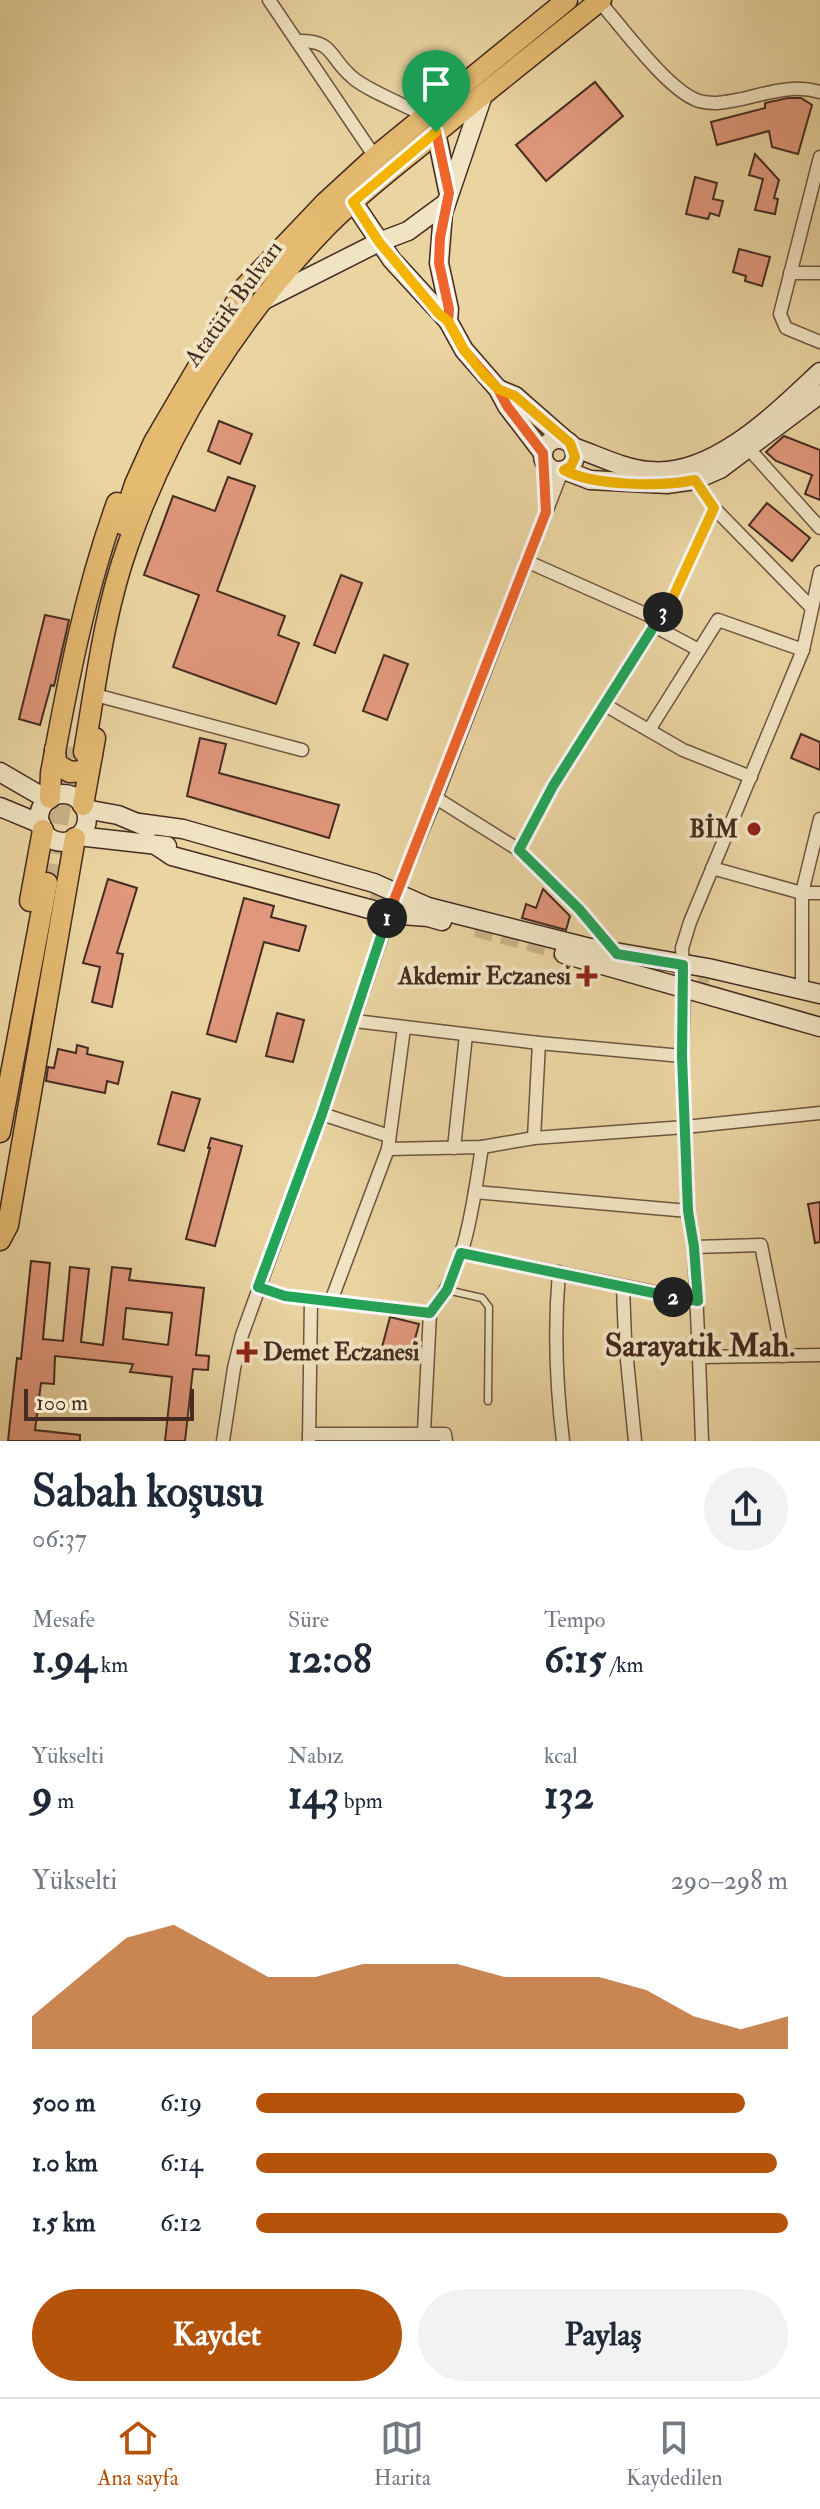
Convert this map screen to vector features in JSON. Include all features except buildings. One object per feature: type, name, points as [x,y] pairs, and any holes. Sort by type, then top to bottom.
[{"type":"main road","name":"Atatürk Bulvarı","points":[[76,750],[106,621],[127,548],[153,478],[182,420],[261,301],[317,237],[431,124],[567,0]]},
{"type":"main road","name":"Atatürk Bulvarı","points":[[76,750],[97,611],[135,484],[175,402],[245,287],[326,202],[375,157],[483,95],[600,1]]},
{"type":"main road","points":[[448,321],[449,309],[439,263],[447,198],[483,95]]},
{"type":"main road","points":[[431,124],[447,198]]},
{"type":"main road","points":[[0,1240],[8,1225],[52,881],[40,813],[49,799],[51,773],[76,750],[103,697],[131,569],[161,484],[261,301],[379,242],[408,231],[447,198]]},
{"type":"main road","points":[[353,202],[379,242],[448,321],[464,350],[498,389],[507,406],[553,464],[590,480],[667,484],[695,480],[720,469],[820,394]]},
{"type":"main road","points":[[553,464],[551,441],[569,443],[645,471],[686,468],[717,455],[745,436],[820,372]]},
{"type":"main road","points":[[498,389],[515,396],[569,443],[574,461],[553,464]]},
{"type":"main road","points":[[0,1060],[52,881],[85,827],[76,750]]},
{"type":"main road","points":[[0,772],[49,799],[70,795],[84,807],[118,815],[154,831],[370,897],[176,847],[77,837],[60,842],[53,840],[42,827],[0,807]]},
{"type":"main road","points":[[139,823],[183,829],[374,883],[428,907],[617,954],[811,992]]},
{"type":"main road","points":[[157,846],[172,856],[388,914],[428,917],[820,1027]]},
{"type":"main road","points":[[0,1132],[52,881]]},
{"type":"main road","points":[[0,1229],[52,881]]},
{"type":"main road","points":[[820,1006],[708,984],[820,1016]]},
{"type":"street","points":[[269,0],[375,157]]},
{"type":"street","points":[[600,1],[673,85],[701,102],[723,103],[799,86],[820,92]]},
{"type":"street","points":[[297,41],[322,44],[352,78],[431,124]]},
{"type":"street","points":[[820,157],[817,182],[781,306],[781,321],[786,328],[820,342]]},
{"type":"street","points":[[790,273],[820,273]]},
{"type":"street","points":[[749,449],[820,528]]},
{"type":"street","points":[[546,512],[553,464]]},
{"type":"street","points":[[223,1441],[234,1368],[258,1287],[355,1021],[388,914],[546,512],[553,464]]},
{"type":"street","points":[[695,480],[714,508],[812,608]]},
{"type":"street","points":[[519,850],[553,786],[673,597],[714,508]]},
{"type":"street","points":[[526,561],[656,623],[699,650]]},
{"type":"street","points":[[702,1441],[698,1301],[688,1211],[682,1056],[684,936],[804,644],[820,572]]},
{"type":"street","points":[[649,730],[718,620],[804,644],[820,644]]},
{"type":"street","points":[[103,697],[302,750]]},
{"type":"street","points":[[605,705],[683,750],[751,777]]},
{"type":"street","points":[[436,798],[519,850],[579,909],[617,954]]},
{"type":"street","points":[[811,992],[802,893],[820,819]]},
{"type":"street","points":[[712,868],[802,893],[820,893]]},
{"type":"street","points":[[355,1021],[682,1056]]},
{"type":"street","points":[[331,1301],[388,1149],[404,1028]]},
{"type":"street","points":[[454,1148],[466,1035]]},
{"type":"street","points":[[534,1138],[539,1043]]},
{"type":"street","points":[[388,1149],[482,1147],[534,1138],[820,1113]]},
{"type":"street","points":[[322,1114],[389,1136]]},
{"type":"street","points":[[424,1432],[430,1313],[447,1290],[461,1253],[482,1147]]},
{"type":"street","points":[[475,1192],[688,1211]]},
{"type":"street","points":[[694,1247],[761,1245],[783,1356]]},
{"type":"street","points":[[461,1253],[698,1301]]},
{"type":"street","points":[[559,1272],[555,1339],[563,1441]]},
{"type":"street","points":[[258,1287],[285,1296],[430,1313]]},
{"type":"street","points":[[623,1287],[635,1441]]},
{"type":"street","points":[[311,1299],[309,1438],[380,1438],[424,1432],[445,1434],[446,1441]]},
{"type":"street","points":[[699,1357],[820,1355]]},
{"type":"lane","points":[[447,1290],[478,1297],[489,1307],[488,1401]]},
{"type":"tunnel","points":[[47,883],[72,747]]},
{"type":"tunnel","points":[[371,893],[400,901]]},
{"type":"tunnel","points":[[476,928],[579,955]]},
{"type":"tunnel","points":[[646,965],[709,981]]},
{"type":"place","name":"BİM","points":[[754,829]]},
{"type":"place","name":"Akdemir Eczanesi","points":[[587,976]]},
{"type":"place","name":"Demet Eczanesi","points":[[247,1352]]},
{"type":"district","name":"Sarayatik Mah.","points":[[700,1345]]},
{"type":"route","points":[[436,132],[353,202],[392,260],[448,321],[455,335],[464,350],[484,375],[498,389],[515,396],[570,443],[575,457],[571,466],[564,470],[590,480],[667,484],[695,480],[714,508],[673,597],[553,786],[519,850],[579,909],[617,954],[683,965],[682,1056],[688,1211],[698,1301],[461,1253],[447,1290],[430,1313],[285,1296],[258,1287],[355,1021],[388,914],[546,512],[543,453],[507,406],[498,389],[464,350],[448,321],[449,309],[439,263],[443,213],[449,193],[436,132]]}]
